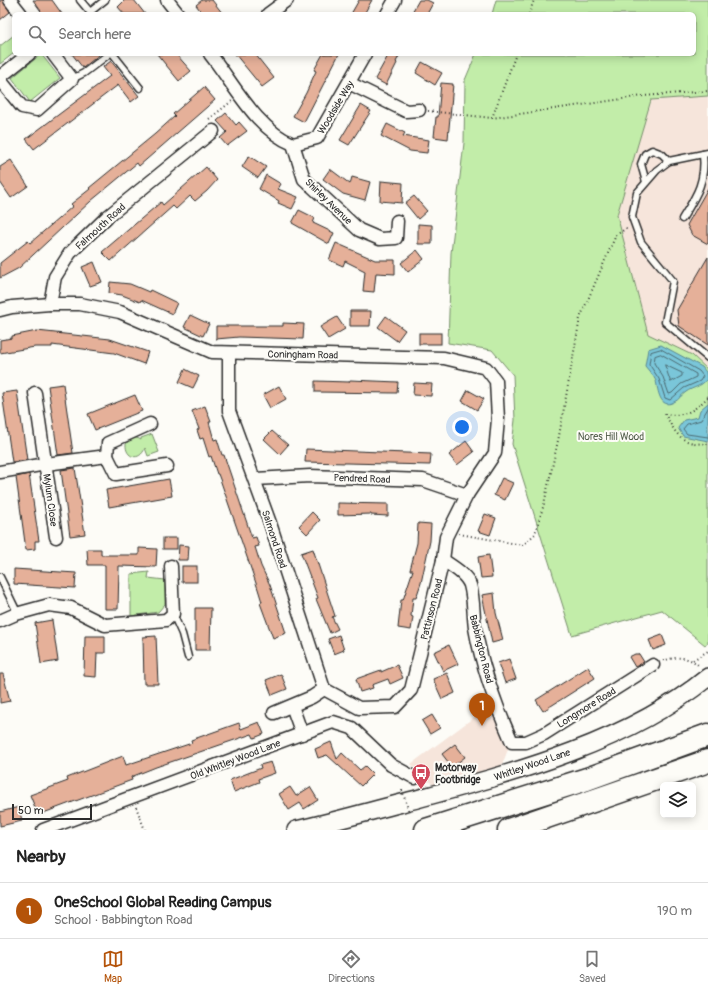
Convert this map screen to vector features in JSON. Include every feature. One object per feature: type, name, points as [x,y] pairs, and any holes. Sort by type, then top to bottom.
[{"type":"highway","points":[[426,830],[587,779],[708,735]]},
{"type":"highway","points":[[509,830],[708,761]]},
{"type":"main road","name":"Whitley Wood Lane","points":[[296,830],[471,784],[568,752],[597,741],[656,712],[708,677]]},
{"type":"street","points":[[10,0],[19,12]]},
{"type":"street","points":[[167,0],[176,12]]},
{"type":"street","points":[[271,12],[287,0]]},
{"type":"street","points":[[388,12],[395,0]]},
{"type":"street","points":[[27,56],[0,78],[22,107],[37,110],[72,79],[55,56]]},
{"type":"street","points":[[213,56],[262,123],[281,139],[293,144]]},
{"type":"street","name":"Woodside Way","points":[[293,144],[317,138],[364,56]]},
{"type":"street","points":[[349,84],[406,111],[419,110]]},
{"type":"street","name":"Falmouth Road","points":[[50,304],[55,277],[70,253],[107,217],[213,131]]},
{"type":"street","name":"Shirley Avenue","points":[[293,144],[304,179],[359,230],[380,239],[396,238],[397,221]]},
{"type":"street","points":[[0,310],[50,304]]},
{"type":"street","name":"Coningham Road","points":[[50,304],[80,304],[120,312],[212,352],[444,358],[486,368],[496,381],[498,419],[496,442]]},
{"type":"street","name":"Salmond Road","points":[[230,353],[229,411],[255,479],[324,689]]},
{"type":"street","name":"Mylum Close","points":[[35,393],[56,537]]},
{"type":"street","points":[[150,424],[108,443],[106,456],[116,474],[167,466]]},
{"type":"street","name":"Pattinson Road","points":[[324,689],[359,708],[395,707],[411,690],[443,560],[446,537],[467,495],[495,453],[496,442]]},
{"type":"street","name":"Mylum Close","points":[[0,472],[106,456]]},
{"type":"street","name":"Pendred Road","points":[[255,479],[310,476],[423,480],[467,495]]},
{"type":"street","name":"Babbington Road","points":[[443,560],[460,572],[469,584],[476,629],[492,691],[512,742],[516,743]]},
{"type":"street","points":[[0,621],[49,605],[70,608],[105,625],[166,620],[173,614],[171,566]]},
{"type":"street","name":"Longmore Road","points":[[516,743],[526,742],[544,734],[653,664]]},
{"type":"street","points":[[274,713],[312,697],[324,689]]},
{"type":"street","points":[[292,706],[302,734]]},
{"type":"street","name":"Old Whitley Wood Lane","points":[[43,830],[333,722],[352,728],[391,765],[415,778]]},
{"type":"lane","points":[[80,0],[90,12],[104,0]]},
{"type":"lane","points":[[72,79],[84,73],[106,56]]},
{"type":"lane","points":[[115,56],[140,88]]},
{"type":"lane","points":[[646,182],[641,164],[645,154],[652,150],[662,154],[669,161]]},
{"type":"lane","points":[[682,219],[696,197],[701,183],[705,154],[669,161],[657,170],[637,193],[632,217],[641,242],[673,281],[665,322],[708,358]]},
{"type":"lane","points":[[0,577],[18,614]]},
{"type":"lane","points":[[173,614],[182,634],[188,656]]},
{"type":"path","points":[[530,12],[534,0]]},
{"type":"path","points":[[492,118],[515,56]]},
{"type":"path","points":[[419,110],[492,118],[643,96],[708,91]]},
{"type":"path","points":[[209,119],[234,99]]},
{"type":"path","points":[[448,532],[524,545],[536,534],[559,436],[580,318],[616,235],[634,223]]},
{"type":"path","points":[[708,397],[696,410],[677,415],[665,414],[680,439],[696,444],[708,444]]},
{"type":"path","points":[[653,664],[672,657],[693,660],[708,650]]},
{"type":"path","points":[[402,790],[409,812]]},
{"type":"path","points":[[133,797],[145,830]]},
{"type":"shaded area","points":[[708,96],[708,370],[692,355],[648,334],[617,215],[651,100]]},
{"type":"shaded area","points":[[492,704],[509,747],[500,770],[437,789],[411,764]]},
{"type":"green space","name":"Nores Hill Wood","points":[[496,0],[708,0],[708,96],[651,100],[617,215],[648,334],[692,355],[708,370],[708,643],[705,645],[662,610],[572,635],[512,444],[515,420],[513,375],[492,350],[448,343],[451,253],[464,143],[465,80],[475,56],[696,56],[696,12],[493,12]]},
{"type":"green space","points":[[12,37],[12,55],[0,64],[0,46]]},
{"type":"green space","points":[[39,56],[43,56],[60,78],[30,102],[12,78]]},
{"type":"green space","points":[[152,434],[159,452],[148,456],[145,448],[137,457],[130,455],[126,449],[126,444],[129,440],[135,438],[141,440],[141,438]]},
{"type":"green space","points":[[149,572],[148,578],[165,580],[165,604],[158,612],[131,616],[131,574]]},
{"type":"water","points":[[661,345],[702,367],[706,372],[707,379],[702,384],[684,393],[676,401],[669,404],[660,398],[656,381],[645,366],[648,349]]},
{"type":"water","points":[[708,403],[708,441],[683,436],[678,428],[684,420],[698,417],[700,410]]},
{"type":"building","points":[[0,0],[3,0],[10,12],[0,20]]},
{"type":"building","points":[[33,0],[52,0],[61,12],[42,12]]},
{"type":"building","points":[[125,0],[134,0],[143,12],[122,12],[118,7]]},
{"type":"building","points":[[202,0],[212,0],[221,12],[201,12],[196,5]]},
{"type":"building","points":[[359,0],[372,0],[365,12],[352,12]]},
{"type":"building","points":[[419,0],[427,0],[433,3],[428,12],[412,12]]},
{"type":"building","points":[[74,56],[98,56],[83,68]]},
{"type":"building","points":[[159,56],[178,56],[191,71],[179,81]]},
{"type":"building","points":[[237,56],[257,56],[274,78],[262,87]]},
{"type":"building","points":[[322,56],[338,56],[304,122],[293,116],[306,93],[316,71],[314,70]]},
{"type":"building","points":[[388,56],[399,56],[386,85],[375,79]]},
{"type":"building","points":[[111,61],[139,96],[131,102],[118,85],[34,149],[26,139],[110,76],[103,67]]},
{"type":"building","points":[[422,62],[442,73],[435,85],[416,73]]},
{"type":"building","points":[[441,83],[453,84],[448,139],[434,137],[436,117],[438,117]]},
{"type":"building","points":[[204,87],[215,100],[139,166],[137,163],[91,201],[19,268],[0,278],[0,263],[28,241],[30,243],[51,225],[73,206],[71,204],[155,134],[175,116],[173,114]]},
{"type":"building","points":[[361,105],[371,111],[349,145],[340,140]]},
{"type":"building","points":[[226,113],[236,125],[239,122],[247,131],[227,146],[220,138],[227,132],[217,121]]},
{"type":"building","points":[[387,124],[405,133],[403,136],[429,140],[427,153],[410,151],[381,136]]},
{"type":"building","points":[[249,156],[266,167],[258,178],[242,167]]},
{"type":"building","points":[[11,160],[28,186],[11,198],[0,182],[0,167]]},
{"type":"building","points":[[206,167],[217,180],[195,201],[190,196],[176,209],[173,206],[111,261],[102,252],[161,202],[163,205]]},
{"type":"building","points":[[330,169],[350,184],[352,177],[370,182],[365,200],[343,194],[323,179]]},
{"type":"building","points":[[266,175],[281,184],[278,189],[298,197],[292,209],[278,203],[279,201],[259,189]]},
{"type":"building","points":[[381,181],[403,183],[402,203],[380,201]]},
{"type":"building","points":[[708,188],[708,244],[692,235],[687,225]]},
{"type":"building","points":[[414,196],[427,211],[418,219],[405,203]]},
{"type":"building","points":[[299,210],[315,218],[313,223],[334,233],[329,244],[292,223]]},
{"type":"building","points":[[418,224],[432,225],[432,244],[418,244]]},
{"type":"building","points":[[336,243],[375,260],[395,260],[395,274],[376,273],[374,292],[363,291],[365,271],[345,261],[343,266],[329,260]]},
{"type":"building","points":[[417,250],[424,259],[408,272],[401,263]]},
{"type":"building","points":[[708,257],[708,345],[679,326],[677,310]]},
{"type":"building","points":[[94,262],[102,282],[90,286],[82,267]]},
{"type":"building","points":[[110,282],[130,284],[149,292],[150,290],[177,303],[172,314],[141,300],[140,302],[122,295],[109,293]]},
{"type":"building","points":[[350,311],[371,311],[370,326],[350,326]]},
{"type":"building","points":[[190,315],[209,324],[203,336],[184,327]]},
{"type":"building","points":[[386,316],[405,330],[397,341],[378,327]]},
{"type":"building","points":[[337,317],[345,329],[328,339],[320,327]]},
{"type":"building","points":[[283,323],[304,324],[303,339],[239,337],[216,339],[216,326],[283,326]]},
{"type":"building","points":[[37,331],[110,339],[148,352],[144,364],[114,353],[52,345],[52,347],[35,347],[0,353],[0,340]]},
{"type":"building","points":[[419,333],[441,333],[441,344],[419,344]]},
{"type":"building","points":[[185,369],[199,376],[193,388],[179,382]]},
{"type":"building","points":[[350,380],[398,382],[397,393],[315,392],[315,381],[349,382]]},
{"type":"building","points":[[414,383],[432,384],[431,396],[413,395]]},
{"type":"building","points":[[63,384],[73,453],[58,455],[48,386]]},
{"type":"building","points":[[279,386],[286,399],[270,408],[263,395]]},
{"type":"building","points":[[468,390],[484,399],[477,410],[462,401]]},
{"type":"building","points":[[17,391],[27,460],[12,462],[2,393]]},
{"type":"building","points":[[135,395],[142,411],[95,430],[88,414]]},
{"type":"building","points":[[205,406],[211,422],[209,422],[214,440],[217,439],[222,455],[224,455],[252,538],[256,537],[259,546],[255,547],[261,566],[270,585],[286,633],[273,638],[260,603],[262,602],[258,589],[221,482],[211,456],[209,457],[203,438],[200,439],[197,430],[199,429],[192,411]]},
{"type":"building","points":[[272,431],[288,445],[280,454],[264,439]]},
{"type":"building","points":[[466,441],[474,452],[457,465],[449,455]]},
{"type":"building","points":[[306,449],[431,454],[430,465],[305,462]]},
{"type":"building","points":[[75,468],[85,534],[70,536],[61,470]]},
{"type":"building","points":[[29,474],[39,541],[35,541],[35,549],[26,550],[16,477]]},
{"type":"building","points":[[502,478],[513,483],[505,500],[494,495]]},
{"type":"building","points":[[169,479],[172,496],[109,507],[106,490]]},
{"type":"building","points":[[338,503],[388,504],[388,516],[371,514],[338,515]]},
{"type":"building","points":[[312,512],[320,520],[307,534],[299,526]]},
{"type":"building","points":[[485,514],[496,518],[490,535],[478,531]]},
{"type":"building","points":[[418,523],[431,524],[430,541],[421,583],[416,598],[413,598],[411,630],[398,628],[401,600],[403,600],[413,570],[410,570],[417,543]]},
{"type":"building","points":[[163,538],[177,538],[177,549],[163,549]]},
{"type":"building","points":[[179,545],[189,546],[188,560],[178,560]]},
{"type":"building","points":[[139,548],[157,549],[156,567],[119,566],[118,609],[105,609],[105,565],[88,565],[87,549],[101,549],[101,555],[139,555]]},
{"type":"building","points":[[313,549],[335,616],[332,617],[338,629],[330,633],[316,599],[318,598],[301,553]]},
{"type":"building","points":[[489,555],[492,577],[481,578],[478,557]]},
{"type":"building","points":[[182,566],[197,566],[197,582],[182,582]]},
{"type":"building","points":[[14,569],[76,573],[75,588],[14,584]]},
{"type":"building","points":[[494,593],[496,613],[503,640],[492,643],[482,595]]},
{"type":"building","points":[[195,608],[211,608],[210,650],[195,650]]},
{"type":"building","points":[[52,620],[58,661],[41,664],[35,623]]},
{"type":"building","points":[[339,635],[344,650],[334,654],[328,639]]},
{"type":"building","points":[[662,635],[666,645],[653,650],[649,640]]},
{"type":"building","points":[[85,636],[105,636],[105,653],[97,653],[96,677],[84,676]]},
{"type":"building","points":[[156,636],[158,684],[144,684],[143,637]]},
{"type":"building","points":[[449,645],[458,664],[443,671],[434,652]]},
{"type":"building","points":[[639,654],[644,662],[635,667],[629,657]]},
{"type":"building","points":[[509,659],[516,679],[505,683],[498,663]]},
{"type":"building","points":[[397,665],[403,678],[390,684],[388,679],[372,685],[373,688],[360,692],[356,679],[381,670],[381,672]]},
{"type":"building","points":[[588,667],[595,678],[543,711],[536,700]]},
{"type":"building","points":[[447,673],[455,693],[442,699],[433,679]]},
{"type":"building","points":[[0,674],[3,674],[10,701],[0,703]]},
{"type":"building","points":[[281,674],[287,689],[272,695],[266,680]]},
{"type":"building","points":[[432,715],[440,728],[430,734],[422,721]]},
{"type":"building","points":[[259,722],[264,734],[254,738],[252,734],[156,767],[131,777],[132,780],[38,815],[30,795],[68,781],[67,778],[123,756],[126,765],[192,743],[191,740],[239,723],[241,729]]},
{"type":"building","points":[[331,742],[337,759],[342,753],[360,770],[365,766],[373,774],[361,786],[327,755],[318,758],[315,749]]},
{"type":"building","points":[[455,744],[465,757],[452,767],[442,754]]},
{"type":"building","points":[[271,762],[275,773],[258,779],[259,782],[234,792],[230,780],[261,768],[260,765]]},
{"type":"building","points":[[290,787],[296,796],[310,787],[318,800],[304,809],[300,803],[289,810],[279,794]]},
{"type":"building","points":[[19,807],[22,821],[0,826],[0,812]]},
{"type":"place","name":"OneSchool Global Reading Campus","points":[[482,726]]},
{"type":"place","name":"Motorway Footbridge","points":[[421,790]]}]
